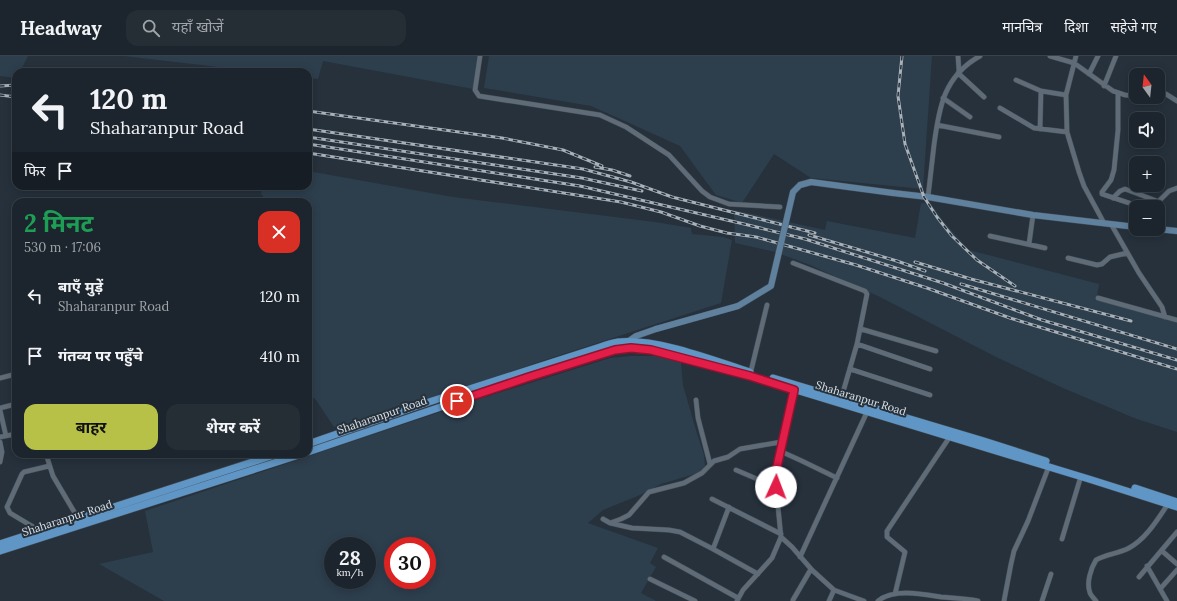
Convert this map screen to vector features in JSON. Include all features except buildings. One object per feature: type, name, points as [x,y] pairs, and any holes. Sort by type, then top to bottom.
[{"type":"main road","points":[[624,346],[636,336],[738,306],[772,286],[793,192],[800,185],[810,182],[928,197],[1033,215],[1129,226]]},
{"type":"main road","points":[[1165,229],[1177,230]]},
{"type":"main road","name":"Shaharanpur Road","points":[[312,443],[429,402],[617,342],[631,348],[651,350],[750,374],[841,399],[1177,507]]},
{"type":"main road","name":"Shaharanpur Road","points":[[312,451],[624,346]]},
{"type":"main road","name":"Shaharanpur Road","points":[[795,387],[867,412],[951,434],[1177,502]]},
{"type":"main road","name":"Shaharanpur Road","points":[[0,551],[80,521],[265,458]]},
{"type":"main road","name":"Shaharanpur Road","points":[[0,544],[289,458]]},
{"type":"street","points":[[480,56],[475,90],[479,96],[600,115],[626,127],[669,155],[702,191],[710,197],[728,204],[780,207]]},
{"type":"street","points":[[958,56],[959,72],[984,97]]},
{"type":"street","points":[[928,197],[940,105],[959,72],[965,65],[980,56]]},
{"type":"street","points":[[1050,56],[1074,63],[1104,86],[1118,93],[1129,95]]},
{"type":"street","points":[[1076,56],[1066,95],[1068,132],[1084,186],[1104,223]]},
{"type":"street","points":[[1089,74],[1098,56]]},
{"type":"street","points":[[1104,86],[1116,56]]},
{"type":"street","points":[[1016,80],[1041,91],[1066,95]]},
{"type":"street","points":[[1040,129],[1041,91]]},
{"type":"street","points":[[1118,93],[1118,130],[1114,170],[1111,180],[1102,192],[1103,195],[1129,203]]},
{"type":"street","points":[[1165,94],[1177,101]]},
{"type":"street","points":[[943,98],[970,117]]},
{"type":"street","points":[[1000,108],[1034,128],[1068,132]]},
{"type":"street","points":[[937,125],[999,137]]},
{"type":"street","points":[[1158,200],[1169,190],[1177,188]]},
{"type":"street","points":[[1113,198],[1120,191],[1125,189],[1154,200]]},
{"type":"street","points":[[1029,244],[1033,215]]},
{"type":"street","points":[[1111,224],[1162,307],[1165,317]]},
{"type":"street","points":[[990,236],[1045,248]]},
{"type":"street","points":[[1068,258],[1097,265],[1102,264],[1108,257],[1127,252]]},
{"type":"street","points":[[794,263],[866,292],[868,296],[861,329],[841,399]]},
{"type":"street","points":[[1098,298],[1177,320]]},
{"type":"street","points":[[750,374],[767,305]]},
{"type":"street","points":[[861,329],[936,351]]},
{"type":"street","points":[[857,344],[930,369]]},
{"type":"street","points":[[850,369],[930,395]]},
{"type":"street","points":[[0,378],[12,375]]},
{"type":"street","points":[[664,557],[737,600],[743,590],[772,558],[781,536],[776,487],[776,471],[781,442],[795,387]]},
{"type":"street","points":[[696,400],[698,418],[710,464]]},
{"type":"street","points":[[6,436],[0,409],[12,405]]},
{"type":"street","points":[[800,557],[867,412]]},
{"type":"street","points":[[895,594],[905,552],[887,537],[887,531],[951,434]]},
{"type":"street","points":[[0,437],[12,435]]},
{"type":"street","points":[[0,442],[2,452],[0,462]]},
{"type":"street","points":[[610,523],[629,515],[649,492],[684,483],[702,473],[714,461],[728,457],[740,449],[781,442]]},
{"type":"street","points":[[780,451],[837,478]]},
{"type":"street","points":[[47,458],[56,482],[80,521]]},
{"type":"street","points":[[40,531],[10,513],[7,507],[24,472],[49,466]]},
{"type":"street","points":[[1004,601],[1014,551],[1028,521],[1049,466]]},
{"type":"street","points":[[736,470],[776,487]]},
{"type":"street","points":[[1062,539],[1081,476]]},
{"type":"street","points":[[712,499],[781,536],[811,569],[834,590],[864,601]]},
{"type":"street","points":[[1096,601],[1090,592],[1090,586],[1091,571],[1096,560],[1134,545],[1153,526],[1168,504]]},
{"type":"street","points":[[713,549],[729,507]]},
{"type":"street","points":[[603,519],[610,523],[632,528],[675,531],[686,535],[758,574]]},
{"type":"street","points":[[1139,577],[1177,532]]},
{"type":"street","points":[[1162,550],[1177,564]]},
{"type":"street","points":[[1147,566],[1167,601]]},
{"type":"street","points":[[794,600],[811,569]]},
{"type":"street","points":[[1160,590],[1177,570]]},
{"type":"street","points":[[1042,601],[1051,574]]},
{"type":"street","points":[[650,579],[695,601]]},
{"type":"street","points":[[829,601],[834,590]]},
{"type":"street","points":[[878,601],[884,597],[904,593],[941,599],[978,601]]},
{"type":"shaded area","points":[[0,56],[28,56],[22,68],[12,68],[12,78],[0,76]]},
{"type":"shaded area","points":[[124,56],[477,56],[473,89],[323,61],[318,79],[312,78],[312,68],[227,68]]},
{"type":"shaded area","points":[[489,56],[932,56],[923,189],[811,178],[774,154],[742,203],[716,195],[680,146],[627,122],[591,106],[484,88]]},
{"type":"shaded area","points":[[312,172],[453,197],[655,222],[691,228],[692,234],[723,237],[732,240],[721,303],[360,422],[334,427],[312,396],[312,198],[264,198],[261,194],[262,190],[312,190]]},
{"type":"shaded area","points":[[921,203],[931,204],[944,222],[969,250],[1099,284],[1097,296],[1177,320],[1177,432],[1134,418],[1063,388],[996,357],[880,297],[810,265],[775,252],[735,243],[734,210],[825,230],[827,221],[915,238]]},
{"type":"shaded area","points":[[656,356],[681,362],[683,385],[704,455],[705,466],[698,473],[661,484],[640,495],[603,510],[588,523],[658,548],[650,563],[656,567],[641,593],[656,601],[164,601],[99,564],[153,552],[145,511],[303,458],[312,458],[312,455],[476,400],[610,358]]},
{"type":"railway","points":[[902,56],[898,96],[905,144],[924,197],[952,236],[977,260],[1015,286]]},
{"type":"railway","points":[[0,86],[12,85]]},
{"type":"railway","points":[[0,95],[12,96]]},
{"type":"railway","points":[[312,112],[502,138],[563,150],[602,166]]},
{"type":"railway","points":[[312,130],[583,169],[631,182],[672,197],[815,233]]},
{"type":"railway","points":[[312,138],[582,178],[642,191]]},
{"type":"railway","points":[[312,145],[580,186],[805,239],[943,283],[1042,320],[1177,360]]},
{"type":"railway","points":[[312,154],[621,202],[661,212],[700,226],[727,233],[756,237],[856,265],[927,288],[1010,318],[1177,369]]},
{"type":"railway","points":[[595,167],[612,170],[630,176]]},
{"type":"railway","points":[[809,235],[897,261],[925,271]]},
{"type":"railway","points":[[915,262],[971,279],[1131,321]]},
{"type":"railway","points":[[961,284],[1177,349]]},
{"type":"route","points":[[457,401],[615,350],[631,348],[651,350],[750,376],[794,390],[781,442],[776,471],[776,487]]}]
